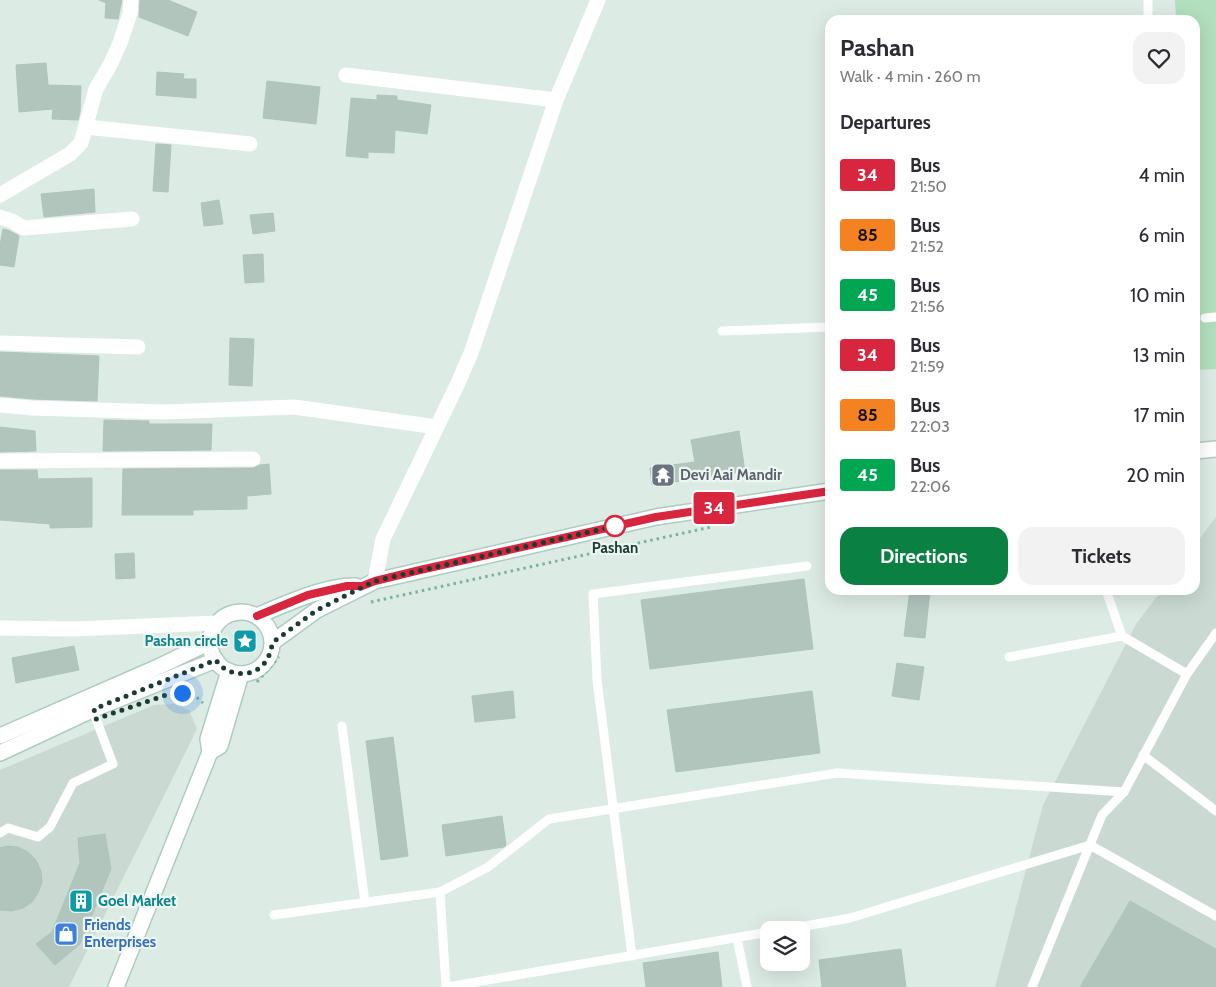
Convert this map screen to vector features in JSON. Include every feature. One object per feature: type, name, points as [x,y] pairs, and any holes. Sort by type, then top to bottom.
[{"type":"street","points":[[0,195],[70,154],[81,143],[96,88],[110,65],[120,43],[130,13],[131,0]]},
{"type":"street","points":[[278,646],[265,623],[257,616],[247,612],[236,612],[225,616],[217,622],[210,642],[212,653],[216,660],[235,672],[257,670],[265,663],[270,653],[278,646],[317,610],[369,583],[383,539],[471,353],[556,100],[598,0]]},
{"type":"street","points":[[346,75],[556,100]]},
{"type":"street","points":[[86,127],[250,144]]},
{"type":"street","points":[[0,217],[24,228],[132,219]]},
{"type":"street","points":[[0,343],[138,348]]},
{"type":"street","points":[[0,405],[32,408],[164,412],[294,407],[437,427]]},
{"type":"street","points":[[1200,451],[1216,449]]},
{"type":"street","points":[[0,461],[253,459]]},
{"type":"street","points":[[257,616],[308,595],[369,583],[656,517],[825,492]]},
{"type":"street","points":[[0,628],[74,629],[217,622]]},
{"type":"street","points":[[0,736],[210,642]]},
{"type":"street","points":[[0,753],[94,709],[216,660]]},
{"type":"street","points":[[116,987],[210,752],[208,739],[235,672]]},
{"type":"lane","points":[[1148,0],[1148,15]]},
{"type":"lane","points":[[1205,318],[1216,317]]},
{"type":"lane","points":[[722,331],[825,327]]},
{"type":"lane","points":[[632,956],[597,680],[593,594],[808,566]]},
{"type":"lane","points":[[1108,595],[1122,636],[1187,674]]},
{"type":"lane","points":[[1032,987],[1102,815],[1124,792],[1187,674],[1216,633]]},
{"type":"lane","points":[[1009,658],[1122,636]]},
{"type":"lane","points":[[0,833],[8,828],[38,837],[50,827],[73,783],[113,764],[94,709]]},
{"type":"lane","points":[[342,726],[365,903]]},
{"type":"lane","points":[[1144,755],[1216,811]]},
{"type":"lane","points":[[274,915],[440,892],[488,867],[549,819],[837,773],[1124,792]]},
{"type":"lane","points":[[810,925],[850,918],[1090,844],[1216,916]]},
{"type":"lane","points":[[440,892],[447,987],[760,934]]},
{"type":"lane","points":[[737,938],[747,987]]},
{"type":"path","points":[[370,603],[717,526]]},
{"type":"path","points":[[252,687],[278,646]]},
{"type":"path","points":[[172,693],[192,693],[206,708]]},
{"type":"shaded area","points":[[1216,517],[1216,987],[995,987],[1043,805],[1136,624],[1158,595],[1200,595],[1200,538]]},
{"type":"shaded area","points":[[174,704],[189,710],[197,729],[69,987],[0,987],[0,770],[154,705]]},
{"type":"green space","points":[[1175,0],[1216,0],[1216,369],[1200,370],[1200,15],[1176,15]]},
{"type":"building","points":[[99,0],[122,0],[118,19],[105,18],[106,3]]},
{"type":"building","points":[[140,0],[168,0],[197,12],[188,36],[139,17]]},
{"type":"building","points":[[46,63],[48,85],[81,86],[78,120],[52,119],[53,109],[19,112],[16,65]]},
{"type":"building","points":[[157,72],[184,74],[183,79],[196,79],[196,98],[156,95]]},
{"type":"building","points":[[267,81],[320,87],[316,124],[263,118]]},
{"type":"building","points":[[377,95],[397,96],[397,100],[431,105],[427,134],[395,130],[394,153],[368,152],[368,158],[346,156],[351,98],[377,100]]},
{"type":"building","points":[[156,144],[171,145],[168,192],[153,191]]},
{"type":"building","points":[[94,189],[95,212],[44,217],[41,194]]},
{"type":"building","points":[[219,200],[223,224],[204,226],[201,203]]},
{"type":"building","points":[[273,213],[275,231],[253,234],[250,215]]},
{"type":"building","points":[[3,229],[19,236],[14,267],[0,265],[0,245]]},
{"type":"building","points":[[263,254],[264,282],[245,283],[243,255]]},
{"type":"building","points":[[230,338],[254,339],[252,386],[229,385]]},
{"type":"building","points":[[0,352],[99,356],[97,401],[0,396]]},
{"type":"building","points":[[104,420],[149,421],[149,424],[212,424],[211,450],[103,451]]},
{"type":"building","points":[[0,427],[35,431],[36,451],[0,452]]},
{"type":"building","points":[[739,431],[745,472],[652,485],[650,468],[695,462],[691,440]]},
{"type":"building","points":[[269,464],[271,494],[247,496],[247,509],[193,510],[193,515],[122,515],[123,469],[253,468]]},
{"type":"building","points":[[0,470],[37,470],[38,479],[92,478],[92,527],[50,528],[50,524],[0,520]]},
{"type":"building","points":[[134,553],[135,578],[116,579],[115,554]]},
{"type":"building","points":[[804,579],[813,649],[650,669],[641,600]]},
{"type":"building","points":[[909,595],[929,595],[925,638],[904,636]]},
{"type":"building","points":[[74,646],[79,670],[16,683],[12,658]]},
{"type":"building","points":[[897,663],[924,667],[919,700],[892,696]]},
{"type":"building","points":[[513,691],[515,718],[475,722],[472,696]]},
{"type":"building","points":[[812,691],[820,753],[676,772],[667,710]]},
{"type":"building","points":[[393,737],[408,856],[381,860],[366,741]]},
{"type":"building","points":[[502,816],[506,845],[504,847],[446,856],[442,825]]},
{"type":"building","name":"Goel Market","points":[[105,834],[111,869],[80,944],[55,965],[36,944],[52,932],[80,863],[78,838]]},
{"type":"building","points":[[7,846],[18,847],[28,852],[36,860],[41,871],[42,882],[32,902],[23,908],[12,911],[0,910],[0,848]]},
{"type":"building","points":[[1130,901],[1216,949],[1216,987],[1080,987]]},
{"type":"building","points":[[901,949],[906,987],[822,987],[819,960]]},
{"type":"building","points":[[718,952],[722,987],[646,987],[643,963]]},
{"type":"bus line","name":"34","points":[[257,616],[308,595],[347,586],[362,586],[420,570],[656,517],[825,492]]},
{"type":"place","name":"Devi Aai Mandir","points":[[663,475]]},
{"type":"place","name":"Pashan","points":[[615,526]]},
{"type":"place","name":"Pashan circle","points":[[245,641]]},
{"type":"place","name":"Goel Market","points":[[81,901]]},
{"type":"place","name":"Friends Enterprises","points":[[66,934]]},
{"type":"route","points":[[182,693],[172,693],[96,719],[94,709],[216,660],[226,670],[236,674],[257,670],[265,663],[273,642],[317,610],[375,581],[620,525],[615,526]]}]
